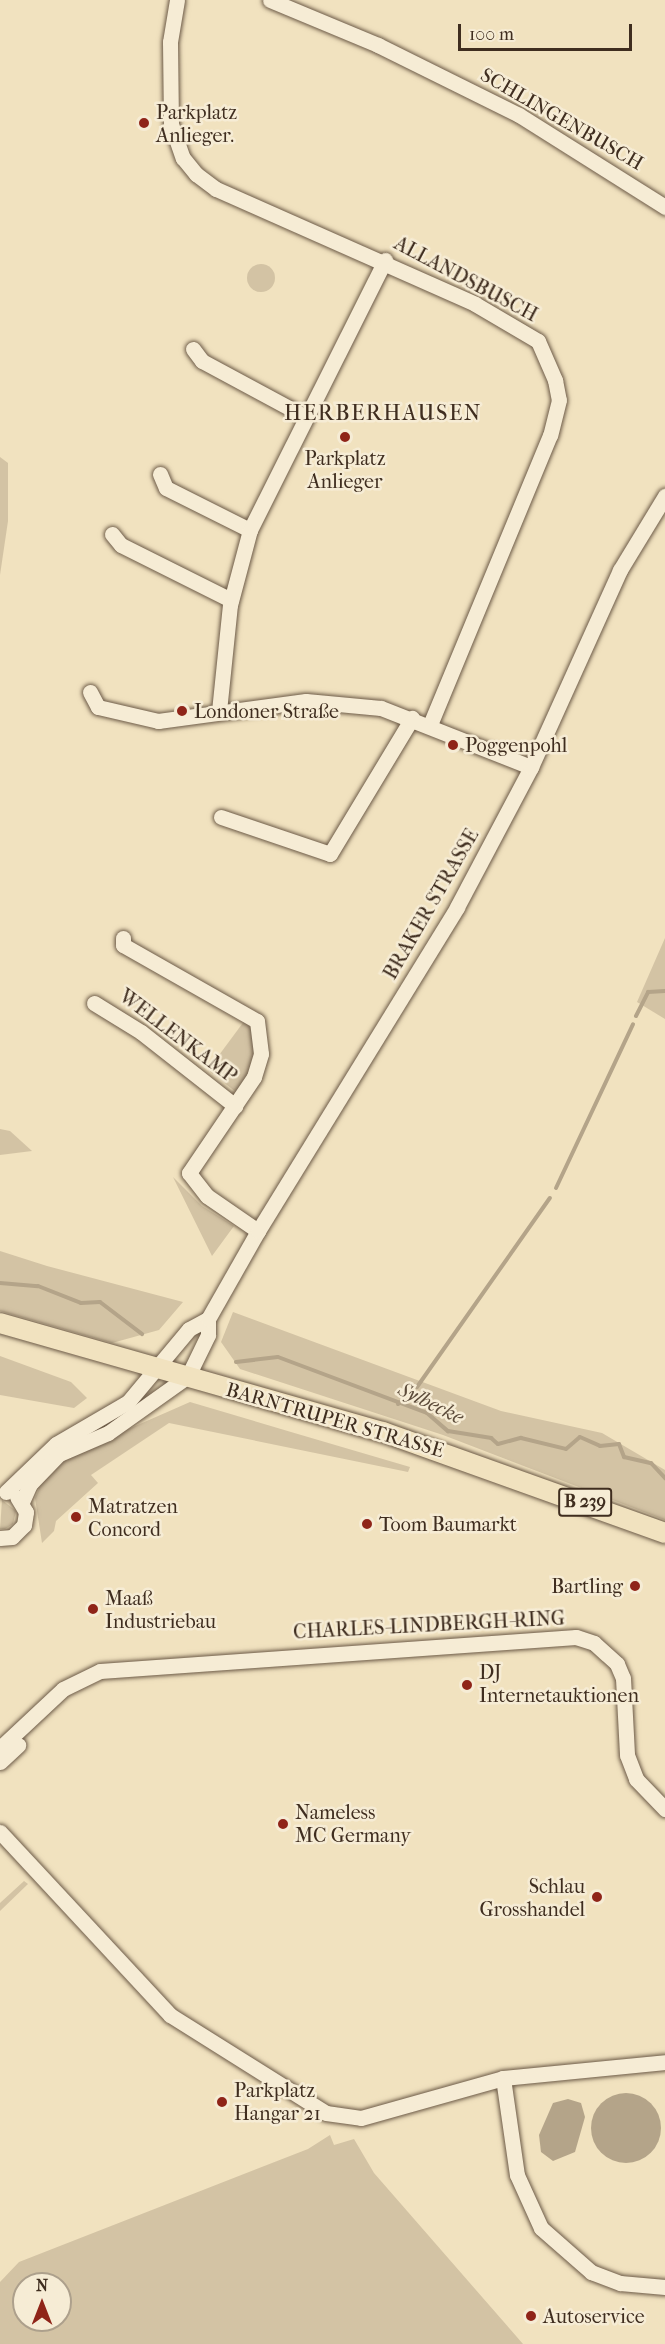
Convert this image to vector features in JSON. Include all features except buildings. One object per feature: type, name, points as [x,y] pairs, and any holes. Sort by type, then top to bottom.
[{"type":"main road","name":"BARNTRUPER STRASSE","points":[[0,1323],[468,1459],[665,1533]]},
{"type":"street","name":"ALLANDSBUSCH","points":[[177,0],[168,94],[183,158],[216,189],[385,260],[538,341],[559,400],[550,435],[430,725]]},
{"type":"street","name":"SCHLINGENBUSCH","points":[[270,0],[378,45],[519,115],[665,207]]},
{"type":"street","points":[[219,711],[231,600],[250,530],[304,416],[385,260]]},
{"type":"street","points":[[193,350],[202,361],[304,416]]},
{"type":"street","points":[[160,474],[166,488],[250,530]]},
{"type":"street","name":"BRAKER STRASSE","points":[[188,1376],[208,1335],[208,1319],[258,1231],[457,907],[531,766],[620,570],[665,496]]},
{"type":"street","points":[[112,534],[121,545],[231,600]]},
{"type":"street","points":[[90,692],[98,707],[143,720],[326,702],[381,708],[412,718],[531,766]]},
{"type":"street","points":[[221,817],[330,854],[412,718]]},
{"type":"street","name":"WELLENKAMP","points":[[123,938],[123,945],[257,1021],[261,1054],[235,1106],[189,1173],[207,1196],[258,1231]]},
{"type":"street","name":"WELLENKAMP","points":[[94,1003],[141,1032],[235,1106]]},
{"type":"street","name":"BRAKER STRASSE","points":[[3,1492],[56,1444],[128,1402],[158,1369],[189,1329],[208,1319]]},
{"type":"street","points":[[0,1538],[22,1528],[22,1502],[30,1484],[59,1454],[108,1433],[188,1376]]},
{"type":"street","points":[[3,1492],[22,1502]]},
{"type":"street","name":"CHARLES-LINDBERGH-RING","points":[[0,1748],[69,1685],[111,1671],[576,1637],[594,1643],[617,1664],[623,1678],[627,1755],[636,1779],[665,1809]]},
{"type":"street","name":"CHARLES-LINDBERGH-RING","points":[[0,1762],[68,1699],[111,1671]]},
{"type":"street","points":[[0,1832],[170,2015],[326,2113],[361,2118],[503,2078],[665,2062]]},
{"type":"street","points":[[503,2078],[517,2175],[541,2228],[591,2272],[620,2283],[665,2288]]},
{"type":"shaded area","points":[[261,264],[271,268],[275,278],[271,288],[261,292],[251,288],[247,278],[251,268]]},
{"type":"shaded area","points":[[0,457],[8,463],[8,521],[0,575]]},
{"type":"shaded area","points":[[665,938],[665,1019],[637,1002]]},
{"type":"shaded area","points":[[245,1020],[257,1040],[248,1074],[236,1092],[208,1070]]},
{"type":"shaded area","points":[[0,1129],[10,1131],[32,1151],[0,1155]]},
{"type":"shaded area","points":[[173,1177],[202,1206],[234,1226],[212,1256]]},
{"type":"shaded area","points":[[0,1251],[47,1266],[183,1302],[159,1330],[112,1343],[0,1311]]},
{"type":"shaded area","points":[[233,1312],[501,1411],[602,1433],[665,1470],[665,1520],[443,1435],[240,1369],[221,1342]]},
{"type":"shaded area","points":[[0,1356],[71,1382],[87,1398],[74,1408],[0,1395]]},
{"type":"shaded area","points":[[190,1402],[410,1467],[408,1472],[169,1423],[91,1475],[98,1483],[56,1521],[54,1531],[42,1543],[35,1498],[39,1489],[34,1483],[58,1460]]},
{"type":"shaded area","points":[[2,1500],[16,1511],[13,1524],[5,1529],[0,1529]]},
{"type":"shaded area","points":[[24,1881],[28,1884],[0,1911],[0,1903]]},
{"type":"shaded area","points":[[626,2093],[639,2096],[651,2103],[658,2115],[661,2128],[658,2141],[651,2153],[639,2160],[626,2163],[613,2160],[601,2153],[594,2141],[591,2128],[594,2115],[601,2103],[613,2096]]},
{"type":"shaded area","points":[[568,2099],[581,2103],[585,2117],[575,2152],[553,2161],[541,2152],[539,2135],[553,2103]]},
{"type":"shaded area","points":[[330,2135],[334,2145],[354,2139],[374,2173],[523,2344],[0,2344],[0,2282],[19,2262],[308,2149]]},
{"type":"waterway","points":[[636,1016],[648,992],[665,991]]},
{"type":"waterway","points":[[556,1188],[633,1024]]},
{"type":"waterway","points":[[417,1387],[550,1198]]},
{"type":"waterway","name":"Sylbecke","points":[[0,1283],[38,1286],[81,1303],[100,1302],[142,1334]]},
{"type":"waterway","name":"Sylbecke","points":[[236,1362],[278,1357],[427,1413],[448,1431],[491,1438],[498,1444],[521,1438],[566,1449],[580,1437],[600,1446],[619,1444],[624,1457],[651,1463],[665,1478]]},
{"type":"waterway","points":[[398,1404],[411,1395]]},
{"type":"place","name":"Parkplatz Anlieger.","points":[[144,123]]},
{"type":"place","name":"Parkplatz Anlieger","points":[[345,437]]},
{"type":"place","name":"Londoner Straße","points":[[182,711]]},
{"type":"place","name":"Poggenpohl","points":[[453,745]]},
{"type":"place","name":"Matratzen Concord","points":[[76,1517]]},
{"type":"place","name":"Toom Baumarkt","points":[[367,1524]]},
{"type":"place","name":"Bartling","points":[[635,1586]]},
{"type":"place","name":"Maaß Industriebau","points":[[93,1609]]},
{"type":"place","name":"DJ Internetauktionen","points":[[467,1685]]},
{"type":"place","name":"Nameless MC Germany","points":[[283,1824]]},
{"type":"place","name":"Schlau Grosshandel","points":[[597,1897]]},
{"type":"place","name":"Parkplatz Hangar 21","points":[[222,2102]]},
{"type":"place","name":"Autoservice","points":[[531,2316]]},
{"type":"district","name":"HERBERHAUSEN","points":[[383,414]]}]
